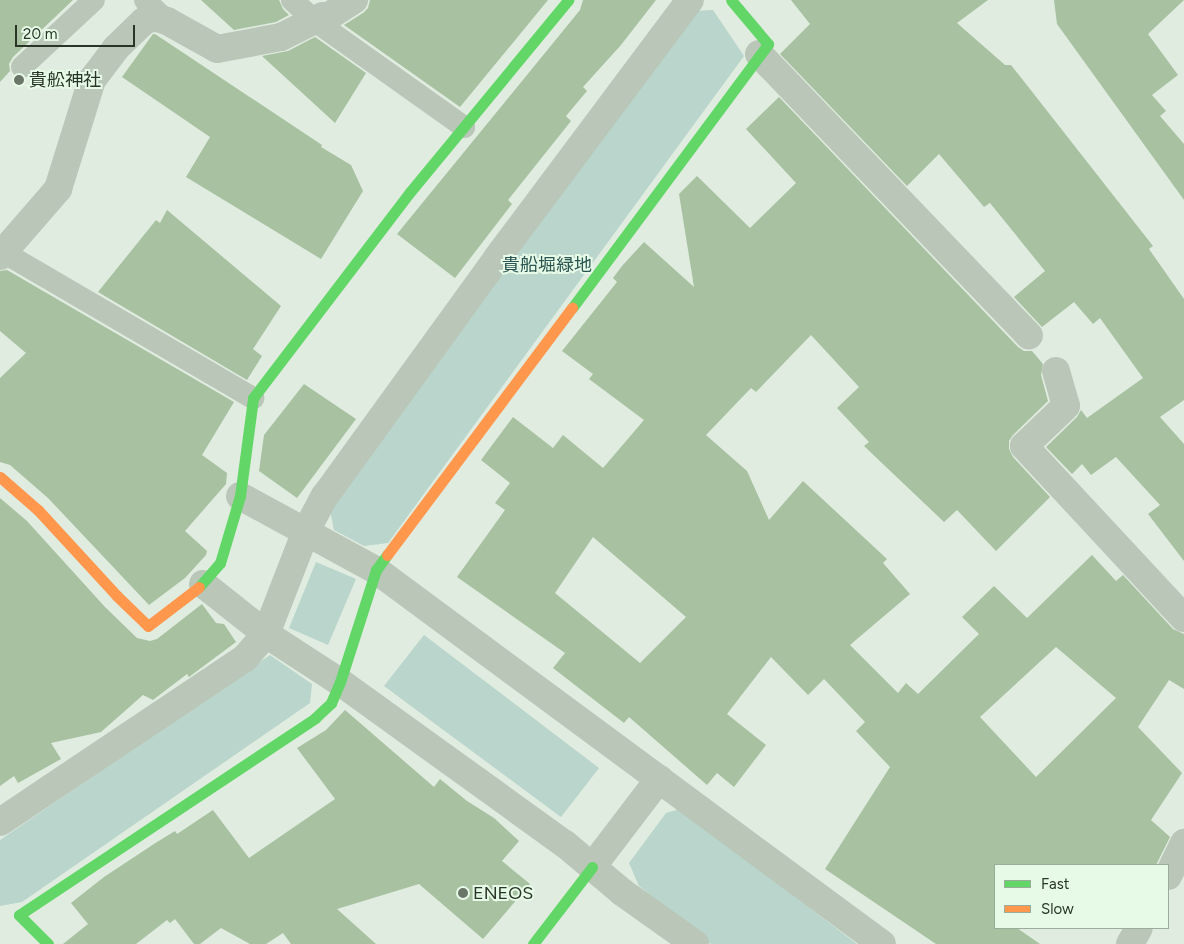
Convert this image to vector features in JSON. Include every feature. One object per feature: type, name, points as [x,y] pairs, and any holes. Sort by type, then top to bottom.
[{"type":"street","points":[[2,254],[58,189],[92,80],[116,48],[144,21],[154,17],[167,21],[217,49],[281,37],[329,16],[354,0]]},
{"type":"street","points":[[0,477],[38,510],[117,596],[148,626],[203,584],[220,563],[240,496],[253,398],[410,192],[568,0]]},
{"type":"street","points":[[0,822],[246,658],[266,634],[306,531],[325,496],[497,258],[690,0]]},
{"type":"street","points":[[35,940],[19,915],[315,718],[331,703],[340,682],[376,570],[768,44],[731,0]]},
{"type":"street","points":[[759,54],[1029,336]]},
{"type":"street","points":[[1056,370],[1066,406],[1024,446],[1184,618]]},
{"type":"street","points":[[240,496],[376,570],[882,944]]},
{"type":"street","points":[[203,584],[266,634],[340,682],[565,844],[622,892],[695,944]]},
{"type":"street","points":[[533,944],[660,779]]},
{"type":"street","points":[[1169,874],[1184,843]]},
{"type":"street","points":[[1130,944],[1138,929]]},
{"type":"lane","points":[[22,67],[94,0]]},
{"type":"lane","points":[[144,0],[167,21]]},
{"type":"lane","points":[[292,0],[315,21],[464,127]]},
{"type":"lane","points":[[2,254],[253,398]]},
{"type":"green space","name":"貴船堀緑地","points":[[713,10],[744,56],[388,543],[364,546],[334,530],[330,510],[693,11]]},
{"type":"green space","points":[[316,562],[356,579],[328,645],[289,628]]},
{"type":"green space","points":[[424,635],[599,768],[561,817],[384,686]]},
{"type":"green space","points":[[270,655],[312,684],[310,703],[22,902],[0,906],[0,840]]},
{"type":"green space","points":[[680,809],[857,944],[711,944],[639,886],[629,863],[666,813]]},
{"type":"building","points":[[0,0],[73,0],[13,57],[9,64],[10,71],[0,82]]},
{"type":"building","points":[[201,0],[279,0],[283,9],[289,15],[276,22],[234,30]]},
{"type":"building","points":[[370,0],[548,0],[460,107],[344,25],[363,13],[368,8]]},
{"type":"building","points":[[583,0],[656,0],[621,45],[583,87],[587,91],[566,116],[571,121],[508,200],[512,204],[455,278],[397,234],[580,10]]},
{"type":"building","points":[[791,0],[988,0],[957,23],[1005,65],[1011,65],[1153,246],[1149,249],[1184,299],[1184,400],[1160,417],[1184,444],[1184,561],[1148,514],[1160,505],[1116,457],[1091,475],[1082,464],[1072,474],[1046,447],[1077,417],[1081,410],[1087,418],[1143,378],[1100,318],[1093,324],[1074,302],[1042,327],[1014,297],[1045,271],[990,203],[984,207],[939,154],[907,186],[780,54],[810,24]]},
{"type":"building","points":[[1054,0],[1184,0],[1148,34],[1178,75],[1152,95],[1166,111],[1160,116],[1184,144],[1184,200],[1057,24]]},
{"type":"building","points":[[153,34],[322,145],[321,147],[351,165],[363,191],[321,259],[186,177],[210,137],[122,77]]},
{"type":"building","points":[[315,37],[366,73],[335,123],[262,56],[288,51]]},
{"type":"building","points":[[779,97],[1018,347],[1024,351],[1032,351],[1043,364],[1041,375],[1048,401],[1013,435],[1009,441],[1009,449],[1013,457],[1050,497],[996,551],[957,510],[944,522],[864,446],[869,442],[837,408],[859,387],[811,335],[756,392],[751,388],[706,435],[747,471],[769,520],[803,481],[887,559],[883,563],[910,594],[850,645],[898,693],[906,683],[918,694],[979,634],[962,617],[994,586],[1027,618],[1092,555],[1116,581],[1123,575],[1173,629],[1184,634],[1184,689],[1169,680],[1138,727],[1182,773],[1151,820],[1170,837],[1156,864],[994,864],[994,929],[1018,929],[1040,944],[936,944],[825,869],[890,767],[856,731],[865,722],[824,679],[808,695],[771,657],[727,714],[766,745],[734,787],[717,773],[707,785],[629,717],[624,723],[553,668],[565,653],[457,577],[505,510],[495,503],[510,483],[481,460],[513,417],[553,448],[563,435],[603,468],[644,420],[589,379],[593,374],[562,351],[617,282],[613,278],[622,266],[644,242],[694,287],[679,194],[697,176],[750,228],[796,183],[746,129]],"holes":[[[593,537],[686,617],[640,663],[555,593]],[[1056,647],[1116,698],[1036,777],[980,717]]]},
{"type":"building","points":[[167,210],[281,306],[253,349],[262,356],[247,380],[98,292],[156,220],[160,223]]},
{"type":"building","points":[[7,270],[234,402],[202,455],[227,473],[226,484],[185,531],[207,551],[206,555],[185,578],[149,605],[48,498],[10,465],[0,462],[0,378],[26,353],[0,331],[0,271]]},
{"type":"building","points":[[304,384],[356,419],[297,498],[259,471],[264,435]]},
{"type":"building","points":[[0,498],[27,521],[105,607],[137,638],[150,641],[157,639],[202,604],[216,623],[224,624],[236,642],[189,677],[187,674],[153,700],[143,695],[101,732],[51,743],[61,759],[18,783],[14,776],[0,786]]},
{"type":"building","points":[[345,710],[434,787],[440,779],[467,801],[494,818],[519,841],[502,861],[530,884],[483,939],[419,884],[337,909],[376,944],[291,944],[283,933],[266,944],[250,944],[221,928],[200,944],[194,944],[175,919],[170,923],[167,920],[136,944],[63,944],[88,924],[71,903],[104,877],[157,842],[175,831],[177,834],[213,810],[249,858],[335,799],[297,748],[326,730]]},
{"type":"traffic: fast","points":[[199,587],[220,563],[240,496],[253,398],[410,192],[568,0]]},
{"type":"traffic: fast","points":[[572,308],[768,44],[731,0]]},
{"type":"traffic: fast","points":[[48,944],[19,915],[315,718],[331,703],[340,682],[376,570],[387,555]]},
{"type":"traffic: fast","points":[[533,944],[592,867]]},
{"type":"traffic: slow","points":[[387,555],[572,308]]},
{"type":"traffic: slow","points":[[0,477],[38,510],[117,596],[148,626],[199,587]]},
{"type":"place","name":"貴舩神社","points":[[19,80]]},
{"type":"place","name":"ENEOS","points":[[463,893]]}]
